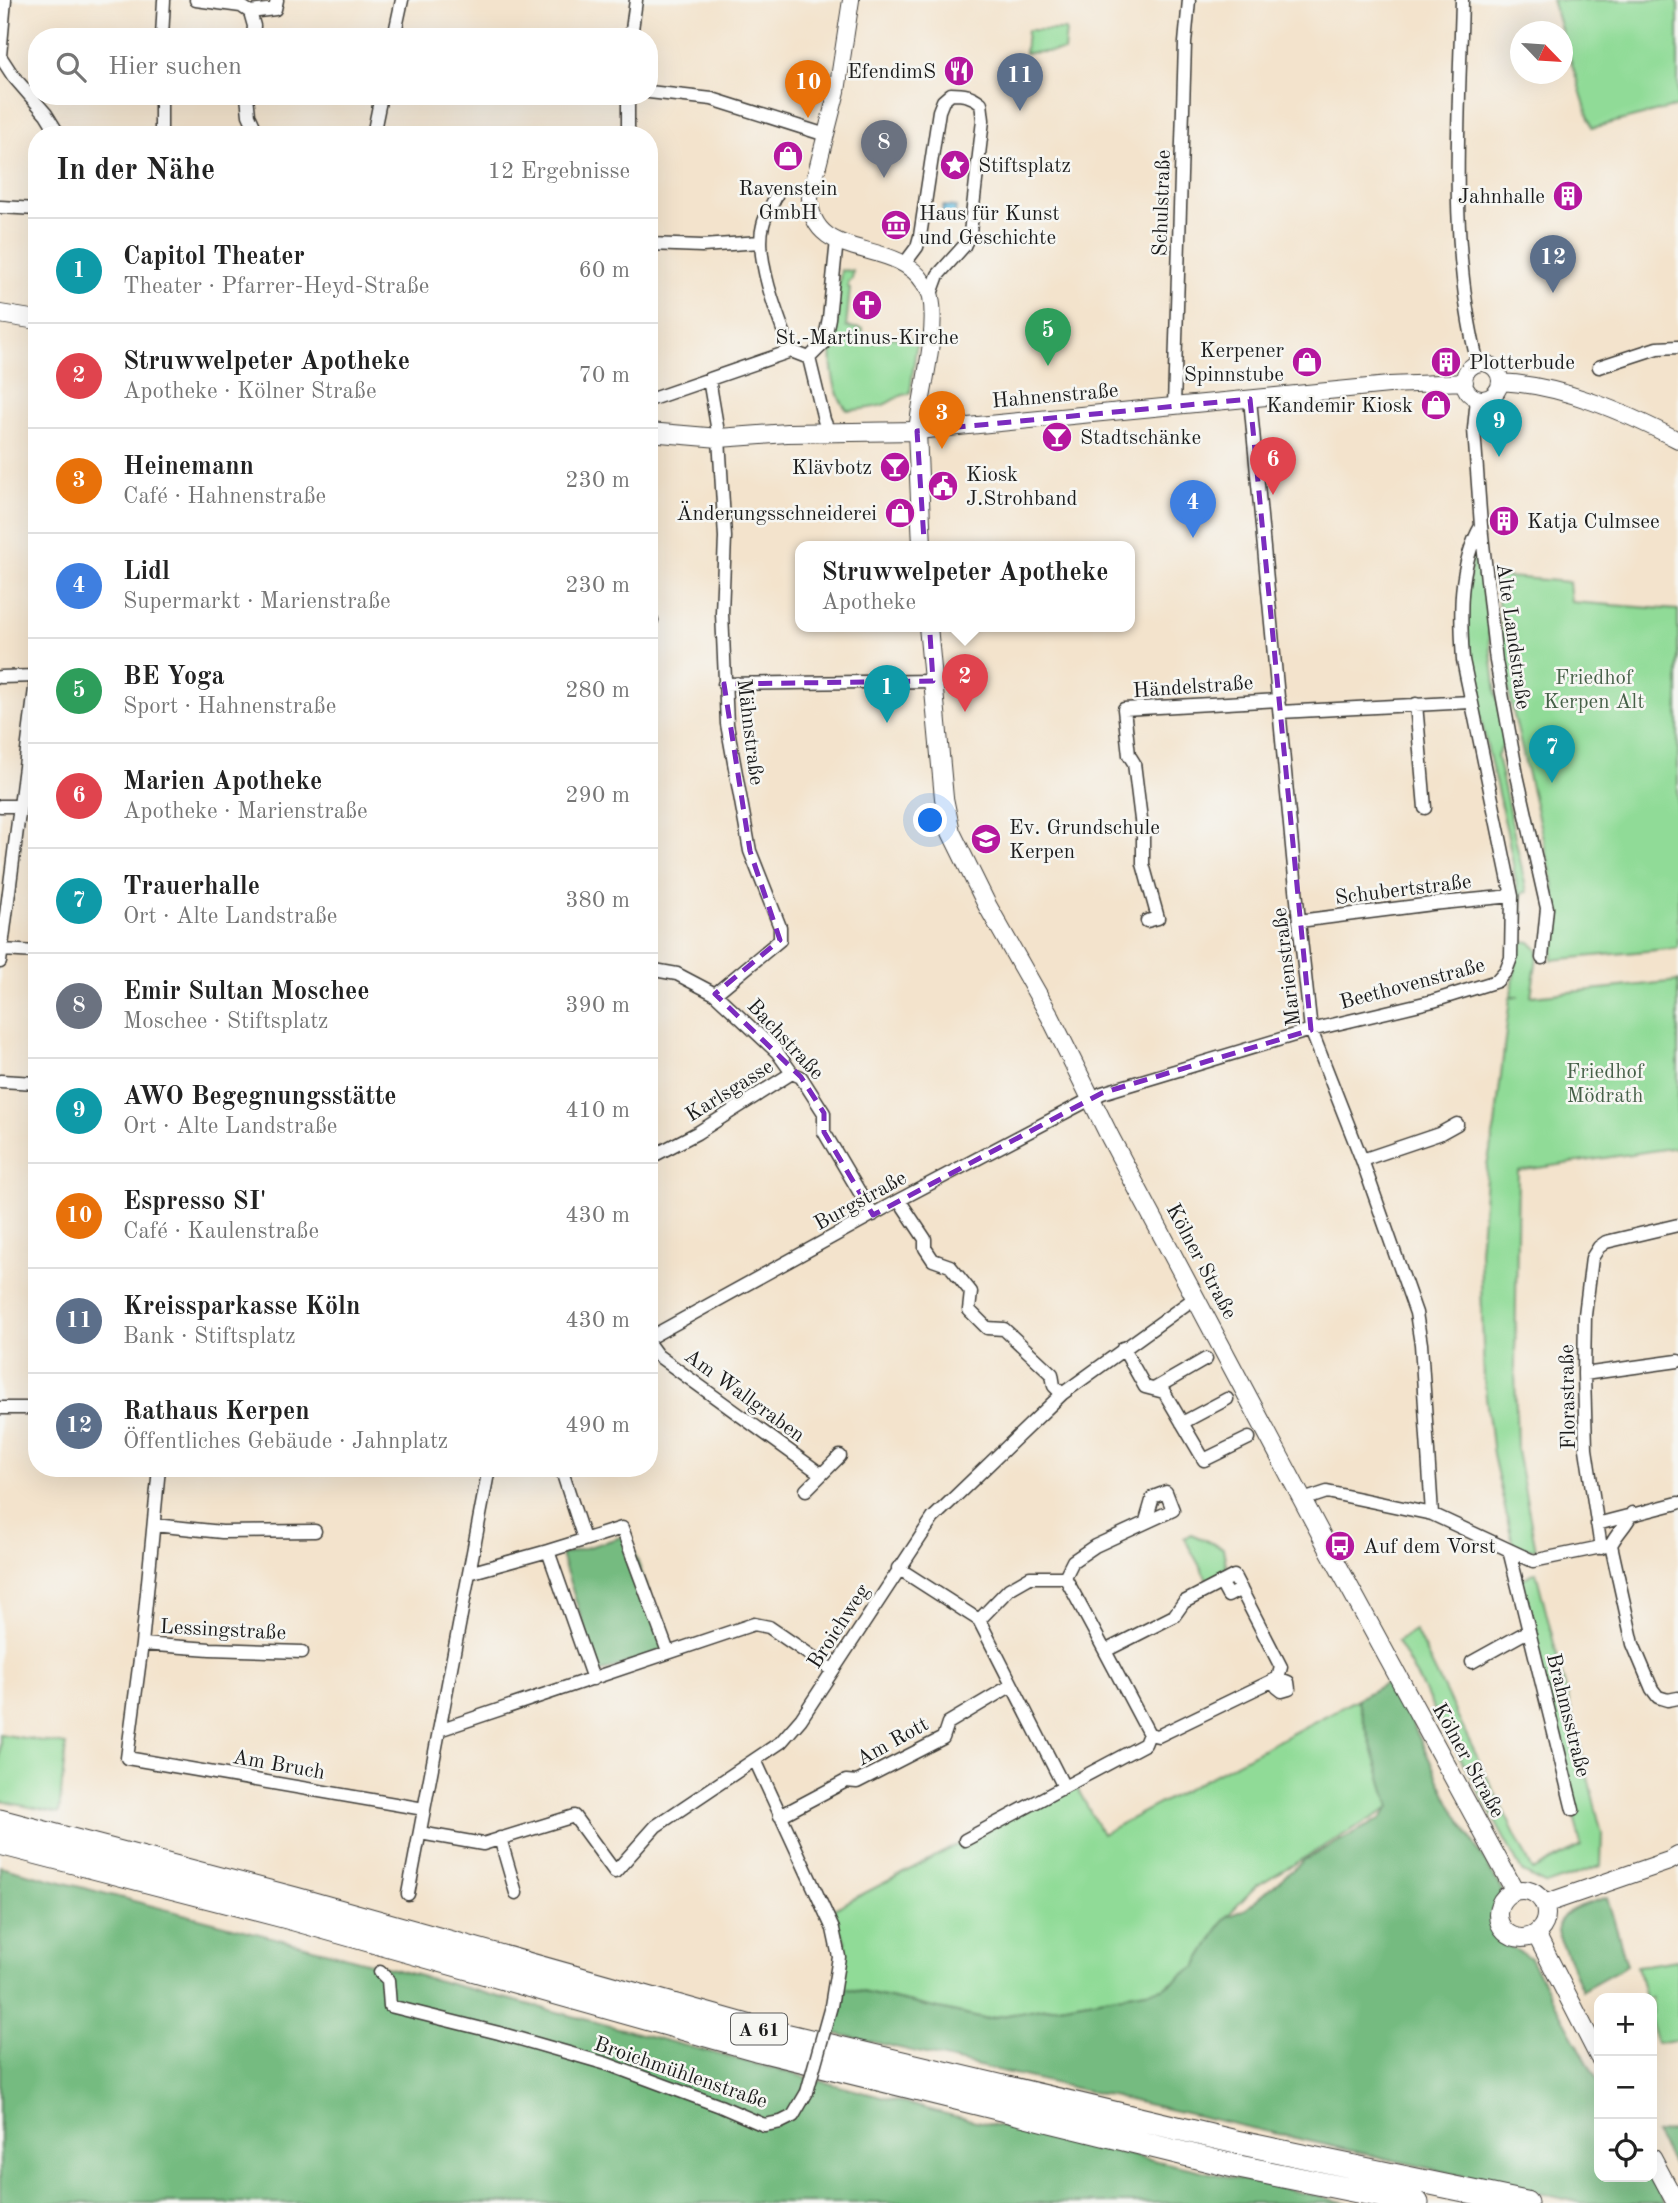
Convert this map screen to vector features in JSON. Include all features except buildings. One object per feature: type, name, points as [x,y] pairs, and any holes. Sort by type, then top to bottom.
[{"type":"highway","name":"A 61","points":[[0,1821],[296,1899],[755,2028],[1236,2142],[1526,2203]]},
{"type":"highway","name":"A 61","points":[[0,1843],[287,1917],[756,2049],[1234,2166],[1417,2203]]},
{"type":"main road","points":[[0,314],[28,319]]},
{"type":"main road","name":"Hahnenstraße","points":[[658,433],[719,438],[917,430]]},
{"type":"main road","points":[[917,430],[922,541]]},
{"type":"main road","name":"Kölner Straße","points":[[929,632],[944,798],[951,832],[987,905],[1050,1016],[1091,1100],[1515,1891]]},
{"type":"main road","points":[[1544,1904],[1657,1866],[1678,1856]]},
{"type":"main road","points":[[1515,1891],[1529,1891],[1544,1904],[1545,1924],[1536,1934],[1520,1938],[1512,1936],[1501,1925],[1499,1909],[1502,1901],[1515,1891]]},
{"type":"main road","points":[[1536,1934],[1598,2056]]},
{"type":"main road","points":[[1657,2167],[1676,2203]]},
{"type":"street","points":[[5,0],[0,56],[28,93]]},
{"type":"street","points":[[162,28],[164,0]]},
{"type":"street","points":[[196,0],[240,6],[250,12],[275,9],[277,0]]},
{"type":"street","points":[[396,28],[401,0]]},
{"type":"street","points":[[632,28],[636,0]]},
{"type":"street","points":[[850,0],[843,55],[810,197],[810,208],[820,230],[836,240],[905,263],[920,276],[931,294]]},
{"type":"street","name":"Schulstraße","points":[[1174,407],[1185,43],[1189,0]]},
{"type":"street","points":[[1462,0],[1457,202],[1464,287],[1478,364]]},
{"type":"street","points":[[250,12],[254,28]]},
{"type":"street","points":[[658,93],[712,99],[826,135]]},
{"type":"street","points":[[905,263],[917,247],[920,236],[939,111],[951,94],[974,97],[981,103],[983,120],[970,233],[964,246],[938,275],[931,294],[931,340],[917,430]]},
{"type":"street","points":[[38,105],[53,126]]},
{"type":"street","points":[[161,105],[161,126]]},
{"type":"street","points":[[248,105],[254,126]]},
{"type":"street","points":[[375,126],[379,105]]},
{"type":"street","points":[[628,105],[628,126]]},
{"type":"street","points":[[776,196],[763,224],[760,242],[777,314],[791,351]]},
{"type":"street","points":[[0,207],[28,209]]},
{"type":"street","points":[[809,358],[824,343],[830,318],[836,240]]},
{"type":"street","points":[[658,244],[702,246],[760,242]]},
{"type":"street","points":[[1599,367],[1657,348],[1678,347]]},
{"type":"street","points":[[658,397],[791,351],[809,358]]},
{"type":"street","points":[[809,358],[829,432]]},
{"type":"street","points":[[1478,364],[1493,367],[1500,382],[1493,396],[1477,398],[1468,392],[1465,382],[1470,369],[1478,364]]},
{"type":"street","name":"Mähnstraße","points":[[709,379],[719,438],[725,537],[722,613],[727,724],[750,851],[780,927],[780,940],[715,994]]},
{"type":"street","name":"Hahnenstraße","points":[[917,430],[1389,385],[1465,382]]},
{"type":"street","points":[[1500,382],[1528,385],[1575,396],[1678,440]]},
{"type":"street","name":"Alte Landstraße","points":[[1477,398],[1474,429],[1481,526],[1496,662],[1505,717],[1547,908],[1542,958]]},
{"type":"street","name":"Marienstraße","points":[[1250,399],[1298,921],[1311,1030],[1362,1160],[1416,1313],[1422,1344],[1432,1514]]},
{"type":"street","name":"Beethovenstraße","points":[[1091,1100],[1102,1093],[1311,1030],[1475,990],[1497,981],[1506,971],[1511,958],[1512,897],[1463,660],[1460,621],[1466,558],[1481,526]]},
{"type":"street","points":[[0,677],[28,675]]},
{"type":"street","points":[[724,684],[933,681]]},
{"type":"street","points":[[1280,706],[1471,702]]},
{"type":"street","points":[[1416,704],[1425,808]]},
{"type":"street","name":"Händelstraße","points":[[1146,921],[1158,918],[1143,864],[1143,836],[1124,709],[1280,706]]},
{"type":"street","points":[[28,744],[1,956],[28,953]]},
{"type":"street","points":[[0,806],[20,806]]},
{"type":"street","name":"Schubertstraße","points":[[1298,921],[1512,897]]},
{"type":"street","name":"Bachstraße","points":[[658,971],[677,974],[715,994],[777,1052],[792,1073],[801,1077],[824,1112],[824,1132],[873,1215]]},
{"type":"street","name":"Karlsgasse","points":[[658,1152],[697,1133],[792,1073]]},
{"type":"street","points":[[0,1081],[28,1083]]},
{"type":"street","name":"Burgstraße","points":[[658,1333],[899,1200],[1091,1100]]},
{"type":"street","points":[[1362,1160],[1438,1134],[1457,1124]]},
{"type":"street","points":[[899,1200],[925,1239],[925,1248],[933,1260],[950,1266],[971,1292],[969,1310],[987,1328],[1004,1329],[1052,1374],[1054,1386],[1062,1394]]},
{"type":"street","name":"Florastraße","points":[[1678,1225],[1606,1242],[1592,1258],[1585,1315],[1584,1374],[1586,1449],[1597,1524],[1633,1644],[1652,1689],[1658,1697],[1668,1700],[1678,1698]]},
{"type":"street","name":"Broichweg","points":[[420,1833],[483,1844],[574,1816],[615,1872],[656,1826],[780,1742],[801,1719],[933,1518],[1062,1394],[1196,1297]]},
{"type":"street","points":[[1123,1348],[1145,1387],[1164,1392],[1204,1460],[1249,1438]]},
{"type":"street","name":"Am Wallgraben","points":[[658,1356],[821,1474]]},
{"type":"street","points":[[1154,1389],[1206,1359]]},
{"type":"street","points":[[1584,1374],[1678,1361]]},
{"type":"street","points":[[1182,1423],[1227,1399]]},
{"type":"street","points":[[0,1408],[28,1408]]},
{"type":"street","points":[[806,1490],[840,1456]]},
{"type":"street","name":"Lessingstraße","points":[[127,1758],[142,1644],[158,1477]]},
{"type":"street","points":[[408,1894],[486,1477]]},
{"type":"street","points":[[564,1477],[584,1539]]},
{"type":"street","points":[[1304,1500],[1327,1492],[1432,1514],[1533,1561],[1606,1547],[1616,1534],[1625,1528],[1632,1513]]},
{"type":"street","points":[[1597,1524],[1678,1503]]},
{"type":"street","points":[[1065,1577],[1073,1561],[1095,1546],[1146,1521]]},
{"type":"street","points":[[154,1525],[222,1532],[315,1531]]},
{"type":"street","points":[[470,1573],[622,1528],[668,1652]]},
{"type":"street","name":"Brahmsstraße","points":[[1509,1550],[1573,1810]]},
{"type":"street","points":[[548,1551],[593,1679]]},
{"type":"street","points":[[898,1568],[979,1620],[1064,1787]]},
{"type":"street","points":[[1065,1577],[1149,1734],[1158,1736],[1279,1678],[1281,1667],[1234,1576],[1184,1602],[1174,1616],[1105,1651]]},
{"type":"street","points":[[979,1620],[1009,1589],[1030,1577],[1065,1577]]},
{"type":"street","points":[[439,1730],[754,1624],[769,1628],[832,1670]]},
{"type":"street","name":"Brahmsstraße","points":[[1472,1662],[1528,1631]]},
{"type":"street","name":"Lessingstraße","points":[[142,1644],[302,1652]]},
{"type":"street","name":"Am Rott","points":[[780,1816],[846,1781],[857,1782],[943,1738],[948,1723],[1012,1685]]},
{"type":"street","points":[[965,1840],[1145,1744],[1149,1734]]},
{"type":"street","name":"Am Bruch","points":[[127,1758],[424,1809]]},
{"type":"street","name":"Broichmühlenstraße","points":[[380,1972],[388,1980],[390,2006],[607,2064],[764,2125],[781,2122],[793,2116],[807,2092],[831,2006],[839,1957],[833,1930],[755,1760]]},
{"type":"street","points":[[500,1838],[516,1893]]},
{"type":"highlighted area","points":[[1250,399],[1311,1030],[1102,1093],[873,1215],[824,1132],[824,1113],[801,1077],[715,994],[780,940],[750,851],[724,684],[933,681],[917,431]]},
{"type":"green space","points":[[1552,0],[1678,0],[1678,106],[1592,128],[1573,67],[1573,21],[1559,21]]},
{"type":"green space","points":[[1027,30],[1066,30],[1064,51],[1025,53]]},
{"type":"green space","points":[[841,270],[853,271],[852,279],[848,282],[850,288],[846,327],[863,329],[862,340],[866,344],[875,342],[876,336],[917,340],[910,394],[899,396],[883,405],[852,410],[847,410],[838,396],[831,362],[833,323]]},
{"type":"green space","name":"Friedhof Mödrath","points":[[1474,547],[1478,547],[1496,693],[1505,734],[1504,743],[1497,756],[1527,892],[1522,893],[1522,941],[1530,942],[1538,950],[1531,996],[1678,981],[1678,1147],[1518,1171],[1515,1367],[1517,1451],[1536,1550],[1513,1544],[1493,1455],[1484,1380],[1480,1251],[1487,1165],[1495,1126],[1510,997],[1519,996],[1511,996],[1516,962],[1518,893],[1508,836],[1468,665],[1467,604]]},
{"type":"green space","name":"Friedhof Kerpen Alt","points":[[1495,576],[1569,582],[1571,602],[1678,610],[1678,948],[1552,960],[1557,914],[1553,881],[1509,694]]},
{"type":"green space","points":[[1191,1534],[1223,1548],[1227,1570],[1208,1581],[1184,1538]]},
{"type":"green space","points":[[628,1535],[669,1648],[599,1673],[561,1555]]},
{"type":"green space","points":[[1536,1572],[1602,1833],[1601,1866],[1546,1885],[1523,1873],[1397,1641],[1415,1630],[1533,1871],[1581,1846],[1520,1580]]},
{"type":"green space","points":[[1392,1680],[1451,1805],[1502,1890],[1490,1917],[1500,1941],[1530,1958],[1594,2074],[1594,2182],[1654,2182],[1665,2203],[1582,2203],[833,2033],[844,1988],[984,2019],[1163,1988],[1196,1966],[1226,1917],[1246,1909],[1304,1860],[1380,1819],[1390,1807],[1357,1699]]},
{"type":"green space","points":[[1357,1699],[1391,1807],[1256,1886],[1226,1917],[1196,1966],[1163,1988],[984,2019],[844,1988],[845,1941],[830,1911],[1075,1784],[1102,1834]]},
{"type":"green space","points":[[0,1734],[66,1745],[59,1813],[0,1801]]},
{"type":"green space","points":[[0,1866],[954,2116],[1348,2203],[0,2203]]},
{"type":"green space","points":[[1607,1897],[1627,1965],[1582,1990],[1557,1932],[1559,1924],[1568,1912],[1575,1908]]},
{"type":"green space","points":[[1678,1960],[1678,2041],[1657,2043],[1657,1993],[1644,1993],[1637,1966]]},
{"type":"green space","points":[[1677,2129],[1678,2173],[1657,2137],[1657,2134]]},
{"type":"water","points":[[943,206],[956,207],[954,221],[941,220]]},
{"type":"place","name":"EfendimS","points":[[959,71]]},
{"type":"place","name":"Kreissparkasse Köln","points":[[1020,111]]},
{"type":"place","name":"Espresso SI'","points":[[808,118]]},
{"type":"place","name":"Ravenstein GmbH","points":[[788,156]]},
{"type":"place","name":"Stiftsplatz","points":[[955,165]]},
{"type":"place","name":"Emir Sultan Moschee","points":[[884,178]]},
{"type":"place","name":"Jahnhalle","points":[[1568,196]]},
{"type":"place","name":"Haus für Kunst und Geschichte","points":[[896,225]]},
{"type":"place","name":"Rathaus Kerpen","points":[[1553,293]]},
{"type":"place","name":"St.-Martinus-Kirche","points":[[867,305]]},
{"type":"place","name":"Kerpener Spinnstube","points":[[1307,362]]},
{"type":"place","name":"Plotterbude","points":[[1446,362]]},
{"type":"place","name":"BE Yoga","points":[[1048,366]]},
{"type":"place","name":"Kandemir Kiosk","points":[[1436,405]]},
{"type":"place","name":"Stadtschänke","points":[[1057,437]]},
{"type":"place","name":"Heinemann","points":[[942,449]]},
{"type":"place","name":"AWO Begegnungsstätte","points":[[1499,457]]},
{"type":"place","name":"Klävbotz","points":[[895,467]]},
{"type":"place","name":"Kiosk J.Strohband","points":[[943,486]]},
{"type":"place","name":"Marien Apotheke","points":[[1273,495]]},
{"type":"place","name":"Änderungsschneiderei","points":[[900,513]]},
{"type":"place","name":"Katja Culmsee","points":[[1504,521]]},
{"type":"place","name":"Lidl","points":[[1193,538]]},
{"type":"place","name":"Struwwelpeter Apotheke","points":[[965,712]]},
{"type":"place","name":"Capitol Theater","points":[[887,723]]},
{"type":"place","name":"Trauerhalle","points":[[1552,783]]},
{"type":"place","name":"Ev. Grundschule Kerpen","points":[[986,839]]},
{"type":"place","name":"Auf dem Vorst","points":[[1340,1546]]}]
